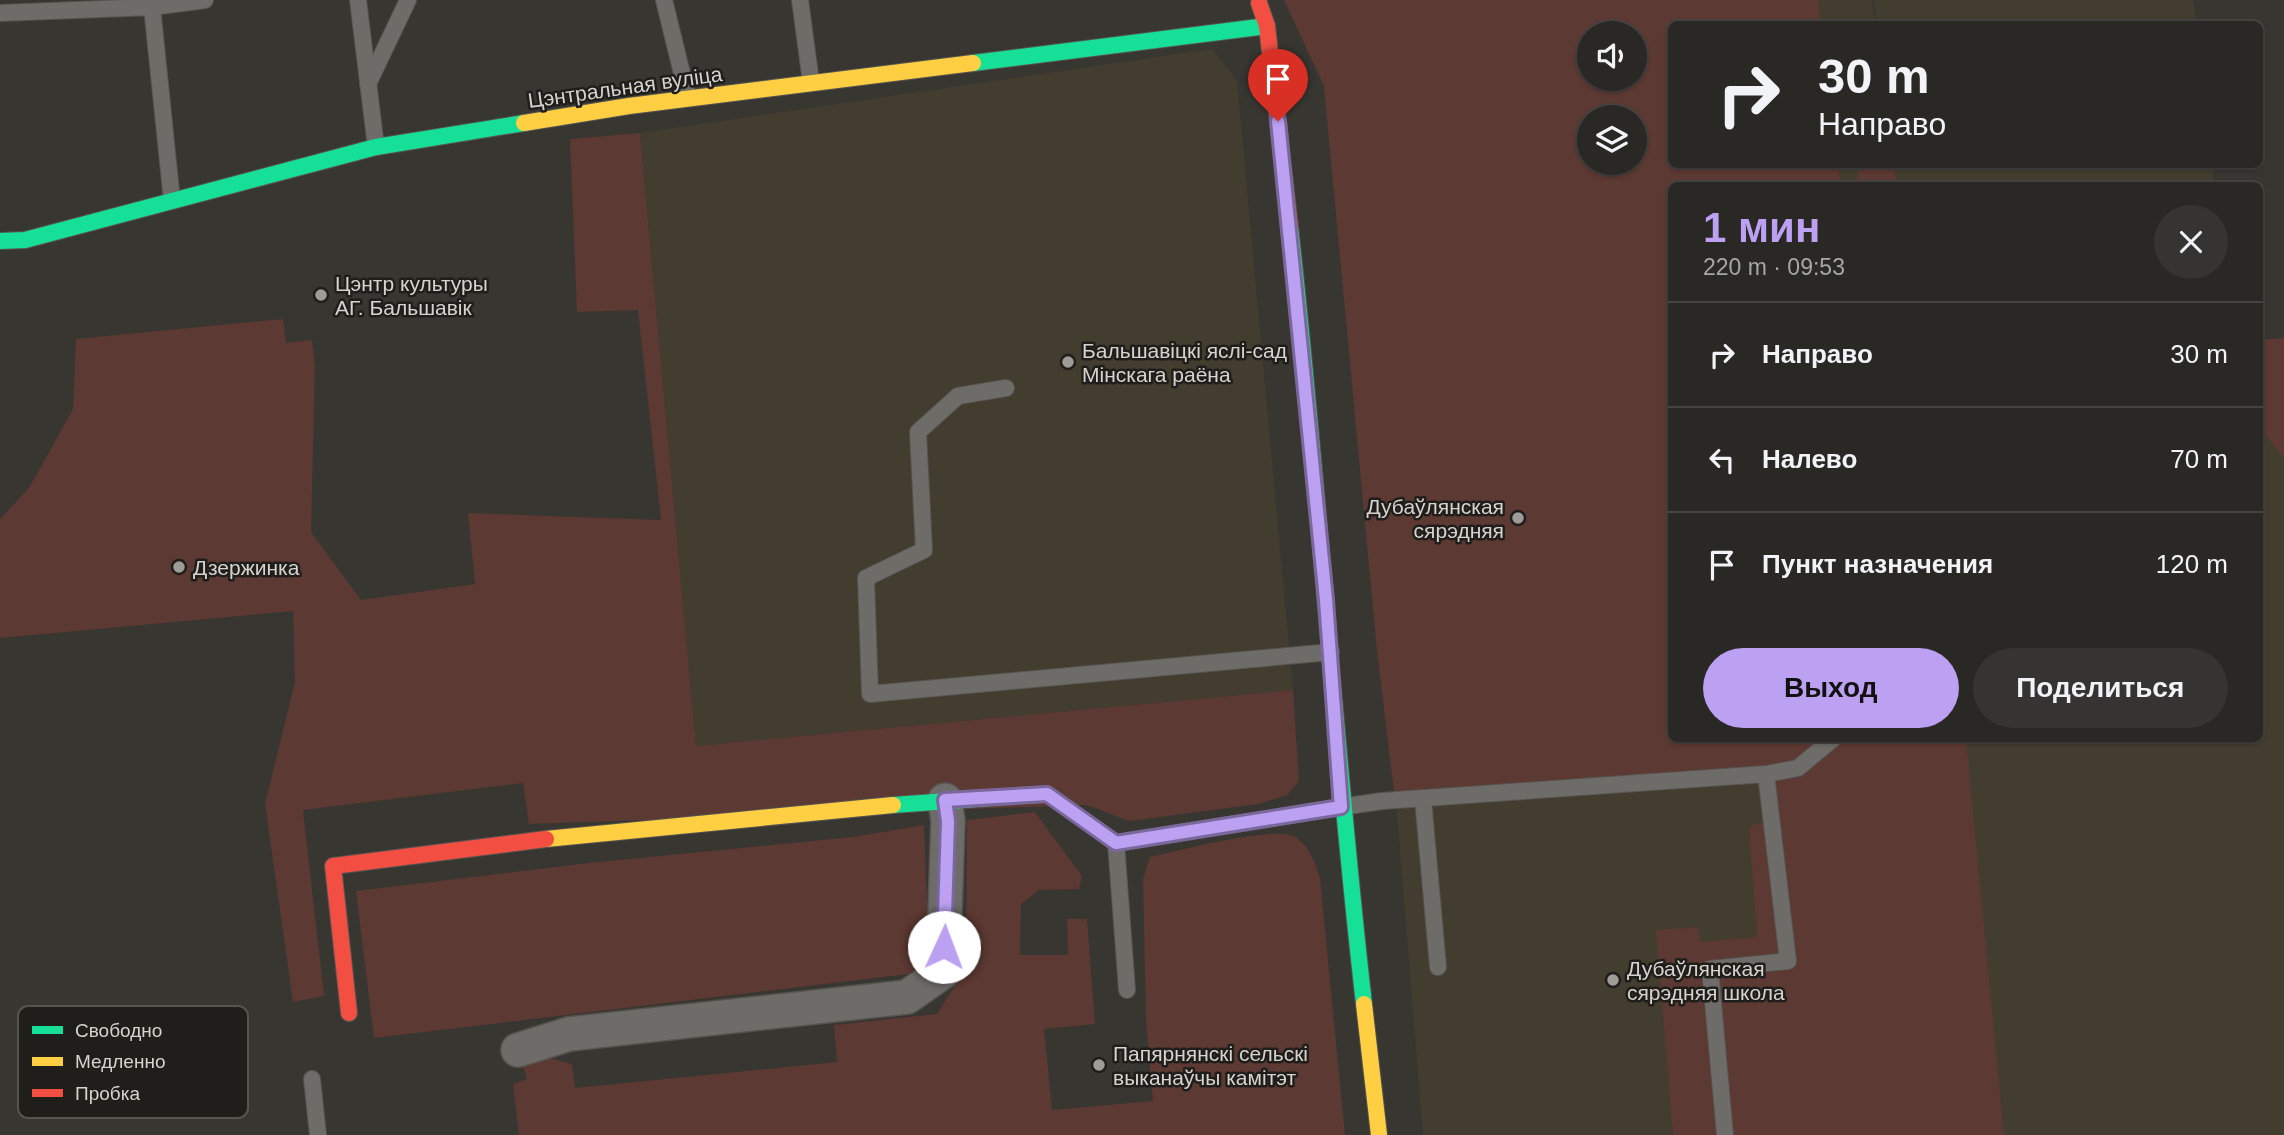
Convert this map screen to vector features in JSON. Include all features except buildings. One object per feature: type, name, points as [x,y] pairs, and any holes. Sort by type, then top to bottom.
[{"type":"street","points":[[1258,0],[1267,26],[1300,317],[1331,652],[1341,807],[1379,1135]]},
{"type":"street","name":"Цэнтральная вуліца","points":[[0,242],[25,240],[172,203],[267,174],[376,147],[688,98],[1267,26]]},
{"type":"street","points":[[349,1013],[334,866],[531,841],[945,800],[1047,794],[1116,843],[1341,807]]},
{"type":"street","points":[[518,1050],[569,1034],[907,997],[943,972],[948,821],[945,800]]},
{"type":"lane","points":[[0,13],[205,0]]},
{"type":"lane","points":[[358,0],[376,147]]},
{"type":"lane","points":[[368,84],[408,0]]},
{"type":"lane","points":[[664,0],[688,98]]},
{"type":"lane","points":[[800,0],[811,82]]},
{"type":"lane","points":[[152,4],[172,203]]},
{"type":"lane","points":[[1006,388],[958,396],[918,432],[923,550],[866,578],[870,694],[1331,652]]},
{"type":"lane","points":[[1341,807],[1382,800],[1766,774],[1798,768],[1829,742]]},
{"type":"lane","points":[[1725,1135],[1710,968],[1787,961],[1766,774]]},
{"type":"lane","points":[[1423,799],[1438,967]]},
{"type":"lane","points":[[1116,843],[1126,990]]},
{"type":"lane","points":[[313,1079],[318,1135]]},
{"type":"shaded area","name":"Дубаўлянская сярэдняя","points":[[1284,0],[1818,0],[1821,21],[1668,21],[1668,168],[1838,168],[1841,182],[1668,182],[1668,742],[1966,742],[2004,1135],[1673,1135],[1656,930],[1698,927],[1700,942],[1757,937],[1749,827],[1771,819],[1766,774],[1395,800],[1377,650],[1324,86]]},
{"type":"shaded area","name":"Дубаўлянская сярэдняя","points":[[1418,0],[1872,0],[1875,21],[1668,21],[1668,168],[2212,168],[2214,182],[1668,182],[1668,742],[2263,742],[2263,431],[2284,459],[2284,1135],[1423,1135],[1397,813],[1377,650],[1324,86]]},
{"type":"shaded area","points":[[1874,0],[2193,0],[2196,21],[1877,21]]},
{"type":"shaded area","points":[[1212,49],[1237,80],[1293,690],[696,746],[640,133]]},
{"type":"shaded area","points":[[640,133],[696,746],[1293,690],[1299,781],[1287,795],[1259,804],[1129,821],[1087,805],[529,824],[523,783],[303,810],[324,996],[293,1002],[265,804],[295,682],[293,611],[0,638],[0,519],[29,488],[73,409],[76,339],[283,319],[286,343],[312,340],[315,366],[311,532],[361,600],[475,584],[468,513],[661,520],[638,310],[577,312],[570,139]]},
{"type":"shaded area","points":[[1860,168],[1894,168],[1897,182],[1856,182]]},
{"type":"shaded area","points":[[2284,338],[2284,459],[2263,431],[2263,340]]},
{"type":"shaded area","points":[[1035,812],[1082,876],[1079,889],[1039,890],[1021,904],[1020,955],[1068,955],[1067,919],[1087,919],[1095,1024],[1044,1029],[1052,1110],[1153,1101],[1146,1020],[1143,879],[1150,857],[1247,836],[1284,834],[1295,837],[1305,845],[1320,878],[1345,1135],[519,1135],[513,1084],[527,1079],[518,1050],[572,1064],[575,1088],[837,1062],[834,1025],[937,1014],[966,968],[967,820]]},
{"type":"shaded area","points":[[924,825],[928,937],[923,963],[908,974],[374,1038],[356,891],[589,863],[853,837]]},
{"type":"traffic: fast","points":[[973,63],[1267,26]]},
{"type":"traffic: fast","points":[[0,241],[25,240],[376,147],[524,123]]},
{"type":"traffic: fast","points":[[1290,227],[1364,1004]]},
{"type":"traffic: fast","points":[[893,805],[1047,794],[1116,843],[1341,807]]},
{"type":"traffic: slow","points":[[524,123],[629,106],[973,63]]},
{"type":"traffic: slow","points":[[546,839],[893,805]]},
{"type":"traffic: slow","points":[[1364,1004],[1379,1135]]},
{"type":"traffic: jam","points":[[1259,3],[1267,26],[1290,227]]},
{"type":"traffic: jam","points":[[349,1013],[333,866],[546,839]]},
{"type":"place","name":"Цэнтр культуры АГ. Бальшавік","points":[[321,295]]},
{"type":"place","name":"Бальшавіцкі яслі-сад Мінскага раёна","points":[[1068,362]]},
{"type":"place","name":"Дубаўлянская сярэдняя","points":[[1518,518]]},
{"type":"place","name":"Дзержинка","points":[[179,567]]},
{"type":"place","name":"Дубаўлянская сярэдняя школа","points":[[1613,980]]},
{"type":"place","name":"Папярнянскі сельскі выканаўчы камітэт","points":[[1099,1065]]},
{"type":"route","points":[[944,947],[948,821],[945,800],[1047,794],[1116,843],[1341,807],[1331,652],[1300,317],[1278,121]]}]
